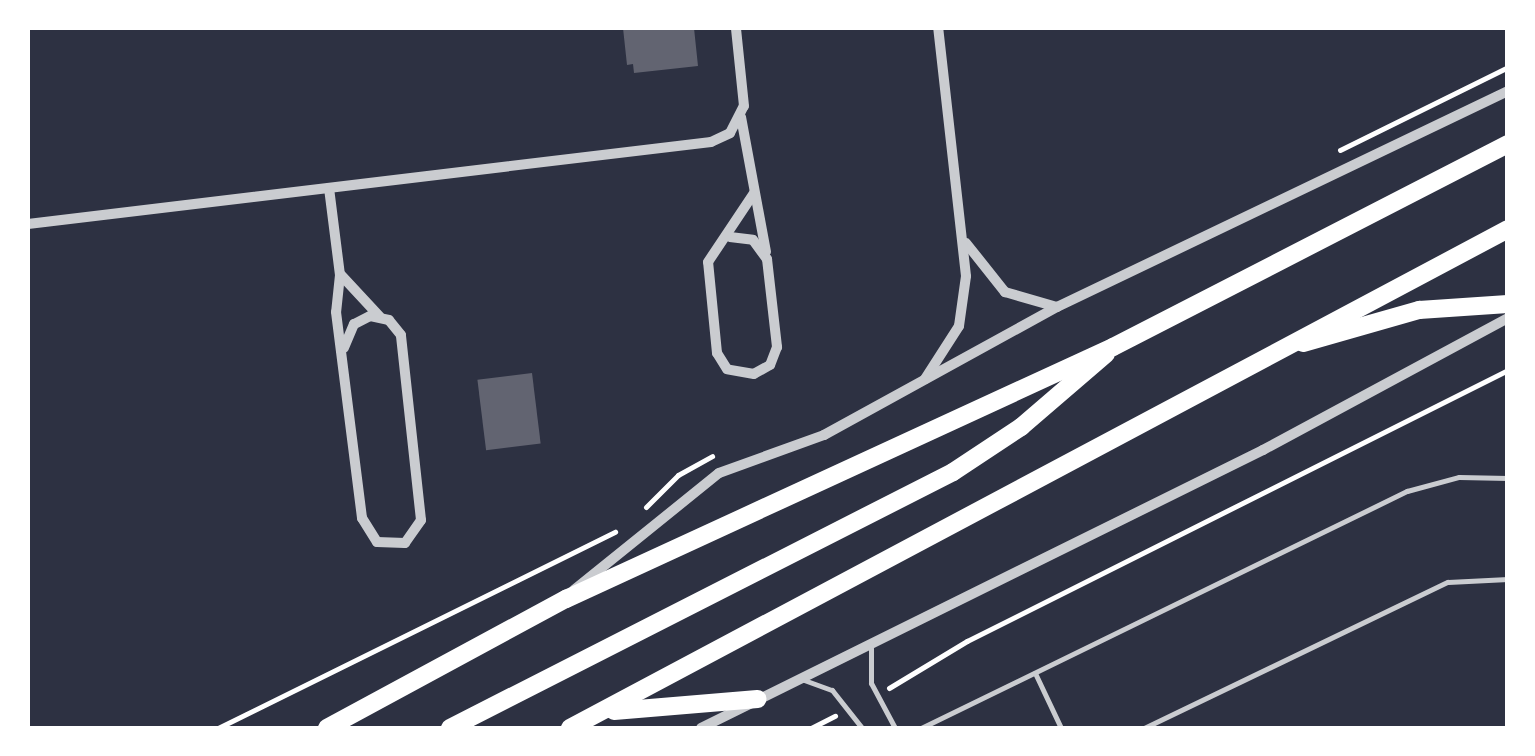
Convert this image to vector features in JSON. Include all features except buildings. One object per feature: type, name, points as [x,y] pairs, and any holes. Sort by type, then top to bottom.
[{"type":"main road","points":[[327,728],[566,599],[1113,347],[1508,144]]},
{"type":"main road","points":[[570,728],[1508,229]]},
{"type":"main road","points":[[1293,344],[1343,337],[1434,308],[1508,304]]},
{"type":"main road","points":[[450,728],[953,472],[1022,427],[1113,347]]},
{"type":"main road","points":[[603,712],[758,699]]},
{"type":"street","points":[[736,28],[741,116],[767,260],[774,356],[754,374],[736,373],[718,353],[708,271],[715,246],[730,237],[754,192]]},
{"type":"street","points":[[923,382],[959,326],[963,238],[938,28]]},
{"type":"street","points":[[566,599],[700,484],[824,435],[1057,307],[1508,91]]},
{"type":"street","points":[[28,224],[711,142],[730,133],[741,116]]},
{"type":"street","points":[[330,188],[340,274],[336,312],[344,348],[365,527],[377,542],[405,543],[422,520],[403,345],[396,327],[380,317],[340,274]]},
{"type":"street","points":[[730,237],[753,240],[767,260]]},
{"type":"street","points":[[963,238],[1005,292],[1057,307]]},
{"type":"street","points":[[344,348],[354,324],[380,317]]},
{"type":"street","points":[[700,728],[1263,450],[1508,318]]},
{"type":"lane","points":[[922,728],[1407,491],[1459,477],[1508,478]]},
{"type":"lane","points":[[1144,728],[1448,582],[1508,579]]},
{"type":"lane","points":[[872,642],[876,696],[895,728]]},
{"type":"lane","points":[[1035,673],[1061,728]]},
{"type":"lane","points":[[796,680],[832,690],[862,728]]},
{"type":"path","points":[[876,696],[967,641],[1508,370]]},
{"type":"path","points":[[812,728],[850,708]]}]
